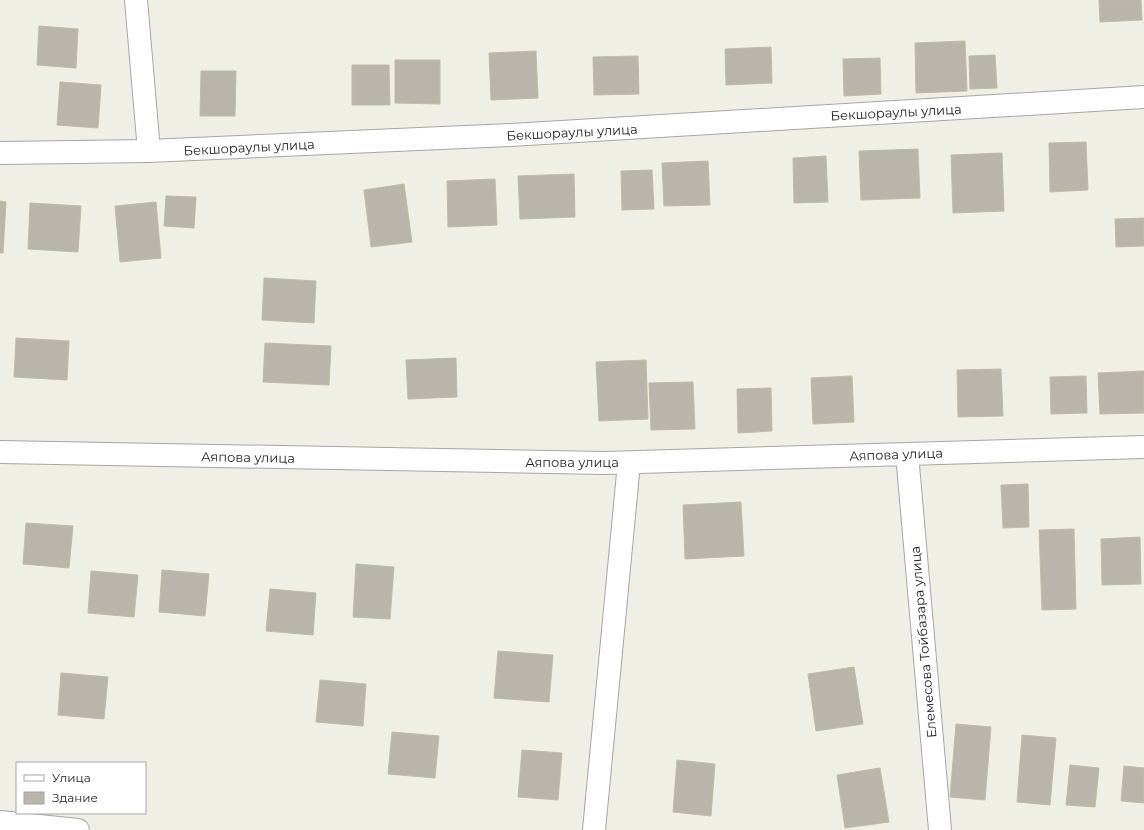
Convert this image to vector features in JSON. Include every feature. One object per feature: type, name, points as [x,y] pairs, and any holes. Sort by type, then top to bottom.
[{"type":"street","points":[[136,0],[149,152]]},
{"type":"street","name":"Бекшораулы улица","points":[[0,153],[149,152],[511,136],[1144,97]]},
{"type":"street","name":"Аяпова улица","points":[[0,452],[605,463],[1144,447]]},
{"type":"street","name":"Елемесова Тойбазара улица","points":[[907,454],[940,830]]},
{"type":"street","points":[[594,830],[629,462]]},
{"type":"street","points":[[0,822],[78,830]]},
{"type":"building","points":[[1099,0],[1141,0],[1142,20],[1100,22]]},
{"type":"building","points":[[39,26],[78,29],[76,68],[37,65]]},
{"type":"building","points":[[965,41],[967,91],[916,93],[915,43]]},
{"type":"building","points":[[771,47],[772,83],[726,85],[725,49]]},
{"type":"building","points":[[536,51],[538,98],[491,100],[489,53]]},
{"type":"building","points":[[995,55],[997,88],[970,89],[969,56]]},
{"type":"building","points":[[638,56],[639,94],[594,95],[593,57]]},
{"type":"building","points":[[880,58],[881,94],[844,96],[843,59]]},
{"type":"building","points":[[395,60],[440,60],[440,104],[395,103]]},
{"type":"building","points":[[352,65],[389,65],[390,105],[352,105]]},
{"type":"building","points":[[201,71],[236,71],[235,116],[200,116]]},
{"type":"building","points":[[60,82],[101,85],[98,128],[57,125]]},
{"type":"building","points":[[1086,142],[1088,190],[1050,192],[1049,143]]},
{"type":"building","points":[[918,149],[920,198],[861,200],[859,151]]},
{"type":"building","points":[[1002,153],[1004,211],[953,213],[951,155]]},
{"type":"building","points":[[826,156],[828,202],[794,203],[793,158]]},
{"type":"building","points":[[708,161],[710,205],[664,206],[662,163]]},
{"type":"building","points":[[652,170],[654,209],[622,210],[621,171]]},
{"type":"building","points":[[574,174],[575,217],[520,219],[518,176]]},
{"type":"building","points":[[495,179],[497,225],[448,227],[447,181]]},
{"type":"building","points":[[404,184],[412,242],[371,247],[364,190]]},
{"type":"building","points":[[166,196],[196,197],[194,228],[164,226]]},
{"type":"building","points":[[0,201],[6,202],[3,253],[0,253]]},
{"type":"building","points":[[156,202],[161,258],[120,262],[115,206]]},
{"type":"building","points":[[30,203],[81,206],[78,252],[28,249]]},
{"type":"building","points":[[1144,218],[1144,246],[1116,247],[1115,219]]},
{"type":"building","points":[[264,278],[316,281],[314,323],[262,320]]},
{"type":"building","points":[[16,338],[69,341],[67,380],[14,377]]},
{"type":"building","points":[[265,343],[331,346],[329,385],[263,382]]},
{"type":"building","points":[[456,358],[457,397],[408,399],[406,360]]},
{"type":"building","points":[[646,360],[648,419],[599,421],[596,362]]},
{"type":"building","points":[[1001,369],[1003,416],[958,417],[957,370]]},
{"type":"building","points":[[1144,371],[1144,413],[1100,414],[1098,373]]},
{"type":"building","points":[[852,376],[854,422],[813,424],[811,378]]},
{"type":"building","points":[[1086,376],[1087,413],[1051,414],[1050,377]]},
{"type":"building","points":[[693,382],[695,429],[651,430],[649,383]]},
{"type":"building","points":[[771,388],[772,431],[738,433],[737,389]]},
{"type":"building","points":[[1028,484],[1029,527],[1003,528],[1001,485]]},
{"type":"building","points":[[741,502],[744,556],[685,559],[683,505]]},
{"type":"building","points":[[26,523],[73,526],[69,568],[23,564]]},
{"type":"building","points":[[1074,529],[1076,609],[1042,610],[1039,530]]},
{"type":"building","points":[[1140,537],[1141,584],[1102,585],[1101,539]]},
{"type":"building","points":[[356,564],[394,567],[390,619],[353,617]]},
{"type":"building","points":[[162,570],[209,574],[205,616],[159,612]]},
{"type":"building","points":[[91,571],[138,575],[134,617],[88,613]]},
{"type":"building","points":[[270,589],[316,593],[313,635],[266,631]]},
{"type":"building","points":[[498,651],[553,655],[549,702],[494,698]]},
{"type":"building","points":[[854,667],[863,724],[816,731],[808,674]]},
{"type":"building","points":[[61,673],[108,677],[104,719],[58,715]]},
{"type":"building","points":[[320,680],[366,684],[363,726],[316,722]]},
{"type":"building","points":[[956,724],[991,727],[985,800],[950,797]]},
{"type":"building","points":[[392,732],[439,736],[435,778],[388,774]]},
{"type":"building","points":[[1022,735],[1056,738],[1050,805],[1017,802]]},
{"type":"building","points":[[522,750],[562,753],[558,800],[518,797]]},
{"type":"building","points":[[677,760],[715,764],[711,816],[673,812]]},
{"type":"building","points":[[1070,765],[1099,768],[1095,807],[1066,805]]},
{"type":"building","points":[[1124,766],[1144,768],[1144,803],[1121,801]]},
{"type":"building","points":[[880,768],[889,822],[845,828],[837,775]]}]
